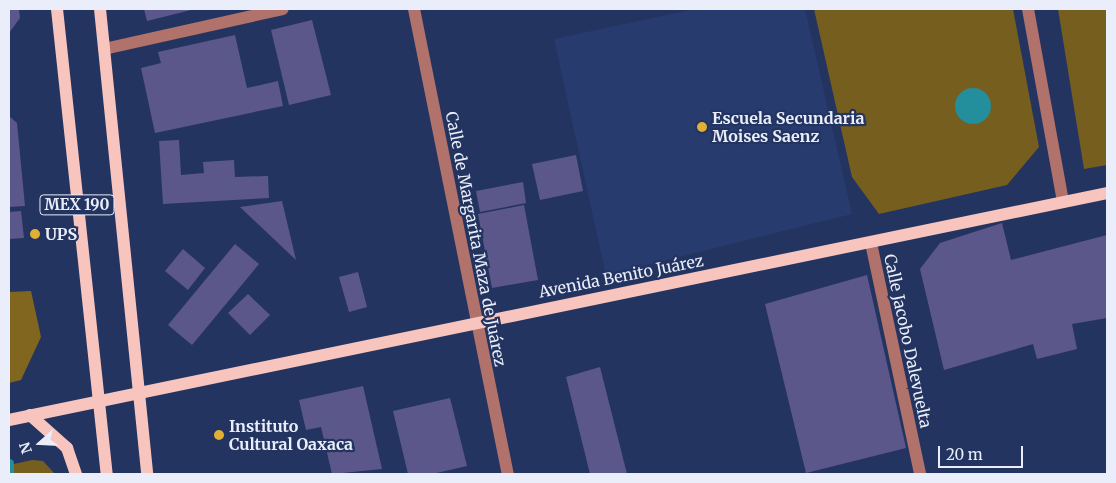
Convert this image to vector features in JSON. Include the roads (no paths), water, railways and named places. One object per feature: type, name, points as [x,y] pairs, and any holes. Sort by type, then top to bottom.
[{"type":"main road","name":"MEX 190","points":[[57,9],[107,474]]},
{"type":"main road","name":"MEX 190","points":[[100,9],[141,392],[147,474]]},
{"type":"main road","name":"Avenida Benito Juárez","points":[[9,420],[474,322],[871,243],[1107,193]]},
{"type":"main road","points":[[30,415],[67,448],[76,474]]},
{"type":"street","points":[[104,49],[283,9]]},
{"type":"street","name":"Calle de Margarita Maza de Juárez","points":[[414,9],[474,322],[508,474]]},
{"type":"street","points":[[1028,9],[1063,202]]},
{"type":"street","name":"Calle Jacobo Dalevuelta","points":[[871,243],[920,474]]},
{"type":"waterway","points":[[9,463],[9,474]]},
{"type":"place","name":"Escuela Secundaria Moises Saenz","points":[[702,127]]},
{"type":"place","name":"UPS","points":[[35,234]]},
{"type":"place","name":"Instituto Cultural Oaxaca","points":[[219,435]]}]
